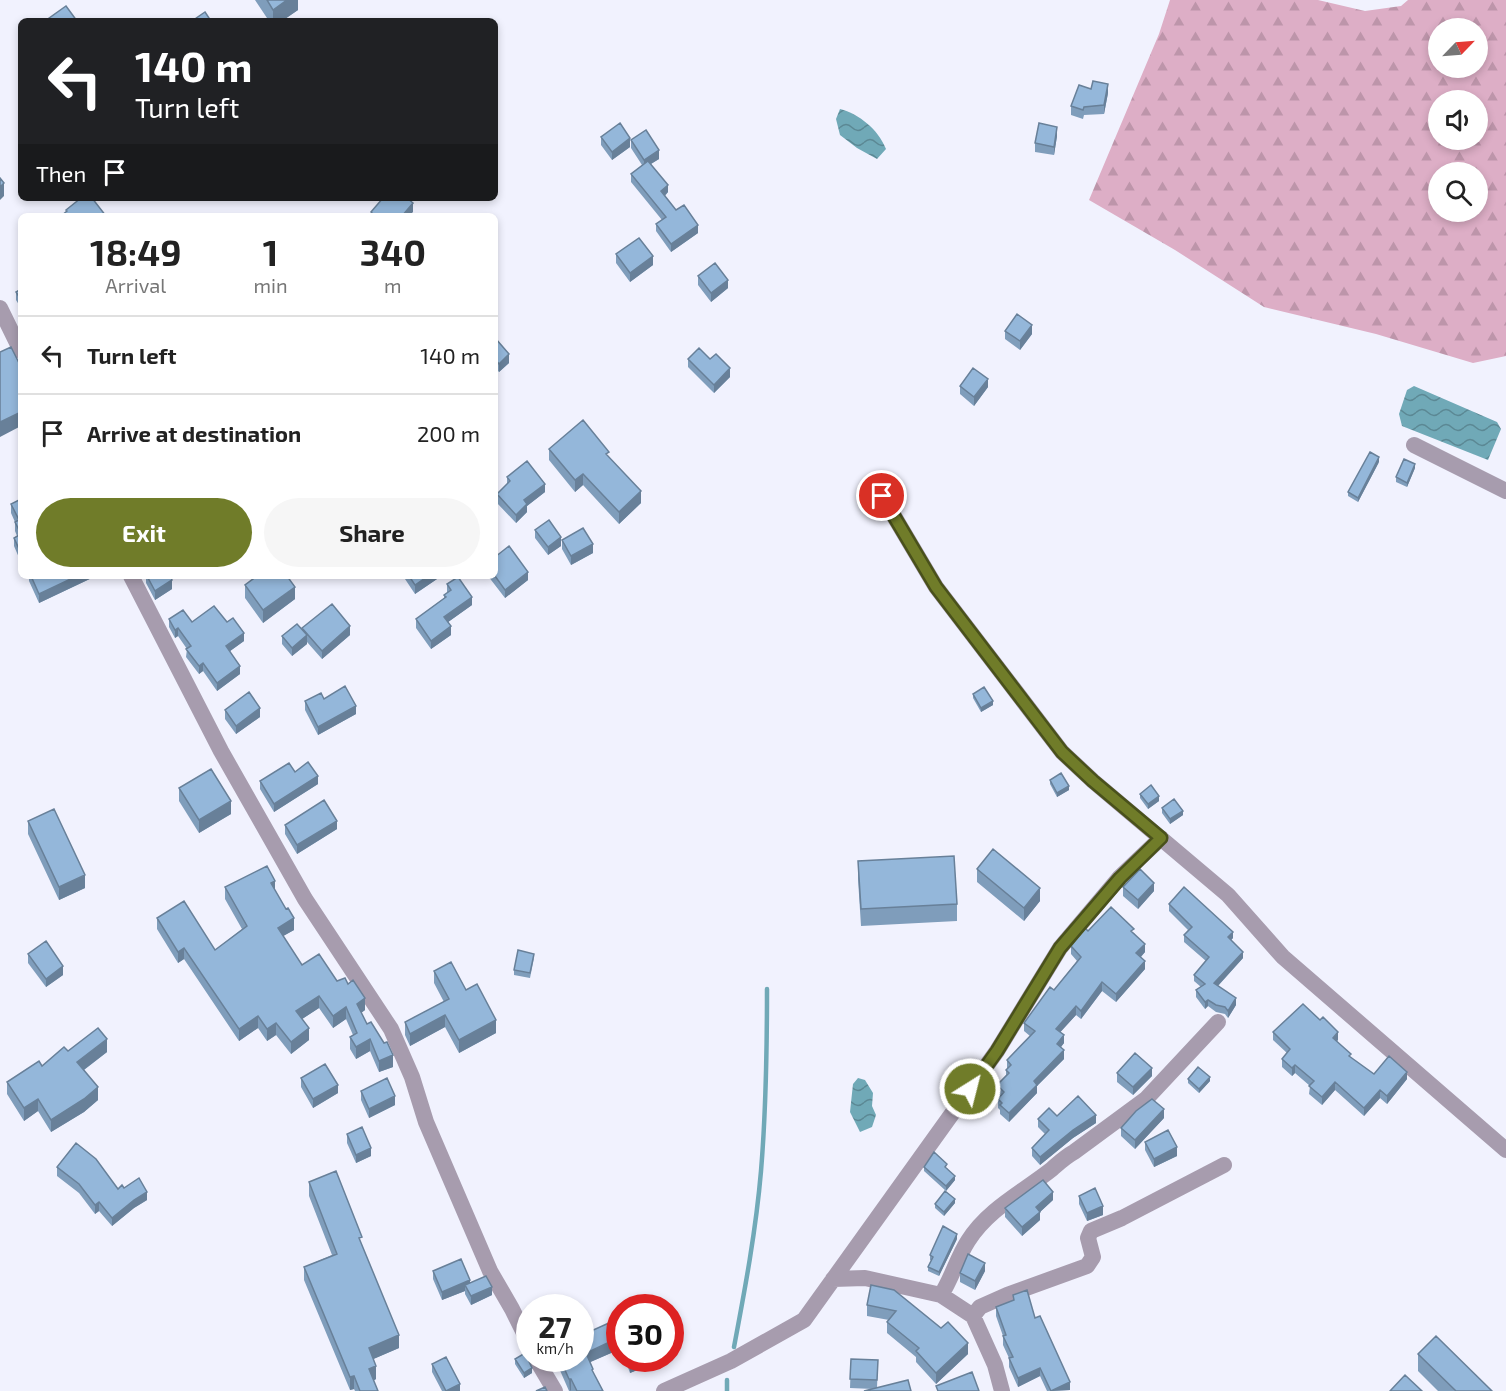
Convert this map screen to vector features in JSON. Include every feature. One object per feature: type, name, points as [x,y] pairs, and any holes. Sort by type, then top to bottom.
[{"type":"street","points":[[0,308],[18,345]]},
{"type":"street","points":[[1414,445],[1506,491]]},
{"type":"street","points":[[882,496],[936,587],[1062,752],[1228,895],[1283,957],[1506,1150]]},
{"type":"street","points":[[132,579],[221,751],[299,890],[391,1029],[412,1077],[426,1122],[490,1271],[516,1317]]},
{"type":"street","points":[[664,1391],[731,1361],[804,1320],[997,1051],[1060,948],[1120,878],[1161,838]]},
{"type":"street","points":[[941,1295],[949,1283],[966,1244],[994,1210],[1146,1099],[1218,1022]]},
{"type":"street","points":[[972,1316],[980,1307],[1007,1294],[1087,1266],[1093,1257],[1088,1238],[1091,1231],[1122,1218],[1224,1165]]},
{"type":"street","points":[[833,1279],[865,1278],[941,1295],[972,1316],[995,1365],[1002,1391]]},
{"type":"street","points":[[544,1372],[555,1391]]},
{"type":"green space","points":[[1170,0],[1318,0],[1365,11],[1401,6],[1408,0],[1506,0],[1506,356],[1473,363],[1376,334],[1264,307],[1175,250],[1089,200],[1159,34]]},
{"type":"water","points":[[840,109],[861,119],[878,135],[886,149],[877,159],[840,135],[836,119]]},
{"type":"water","points":[[1414,386],[1497,422],[1501,429],[1488,460],[1402,426],[1399,414],[1407,390]]},
{"type":"water","points":[[858,1078],[865,1080],[873,1093],[872,1106],[876,1115],[872,1127],[860,1132],[850,1112],[853,1084]]},
{"type":"building","points":[[267,0],[287,0],[273,10]]},
{"type":"building","points":[[66,6],[75,18],[49,18]]},
{"type":"building","points":[[205,12],[209,18],[196,18]]},
{"type":"building","points":[[1093,81],[1108,84],[1104,105],[1084,107],[1083,110],[1071,106],[1079,85],[1091,89]]},
{"type":"building","points":[[620,123],[630,138],[612,152],[601,137]]},
{"type":"building","points":[[1039,123],[1057,127],[1054,147],[1035,143]]},
{"type":"building","points":[[646,130],[659,150],[644,160],[631,140]]},
{"type":"building","points":[[648,161],[668,185],[661,191],[676,210],[684,205],[698,225],[671,244],[656,224],[666,217],[631,174]]},
{"type":"building","points":[[77,201],[94,201],[104,213],[65,213]]},
{"type":"building","points":[[380,201],[411,201],[413,203],[405,213],[371,212]]},
{"type":"building","points":[[639,238],[653,256],[630,273],[616,254]]},
{"type":"building","points":[[715,263],[728,280],[711,293],[698,276]]},
{"type":"building","points":[[1017,314],[1032,325],[1020,341],[1005,331]]},
{"type":"building","points":[[498,341],[509,354],[498,363]]},
{"type":"building","points":[[11,347],[18,361],[18,413],[0,422],[0,352]]},
{"type":"building","points":[[699,348],[710,359],[716,354],[730,368],[714,385],[688,359]]},
{"type":"building","points":[[973,368],[988,379],[974,397],[960,386]]},
{"type":"building","points":[[583,420],[609,452],[606,454],[641,491],[619,512],[583,474],[575,480],[549,449]]},
{"type":"building","points":[[1370,452],[1379,457],[1358,498],[1348,492]]},
{"type":"building","points":[[1404,459],[1415,464],[1407,483],[1396,477]]},
{"type":"building","points":[[527,461],[545,484],[524,500],[527,504],[516,515],[498,495],[510,481],[507,477]]},
{"type":"building","points":[[18,500],[18,518],[11,504]]},
{"type":"building","points":[[549,520],[561,537],[548,547],[535,530]]},
{"type":"building","points":[[583,528],[593,544],[571,556],[562,540]]},
{"type":"building","points":[[509,546],[528,572],[505,590],[497,579],[498,555]]},
{"type":"building","points":[[32,579],[71,579],[39,594]]},
{"type":"building","points":[[149,579],[172,579],[172,580],[155,591]]},
{"type":"building","points":[[253,579],[289,579],[295,587],[263,610],[245,585]]},
{"type":"building","points":[[411,579],[424,579],[415,585]]},
{"type":"building","points":[[459,579],[472,597],[444,617],[451,626],[431,641],[416,619],[446,597],[444,595],[451,590],[447,584]]},
{"type":"building","points":[[332,604],[350,626],[322,651],[302,628]]},
{"type":"building","points":[[214,606],[227,622],[233,618],[244,633],[226,646],[240,666],[217,683],[203,663],[199,666],[186,649],[191,646],[178,628],[175,630],[169,619],[183,610],[192,622]]},
{"type":"building","points":[[297,624],[307,635],[292,648],[282,636]]},
{"type":"building","points":[[345,686],[356,706],[318,727],[305,701],[321,693],[324,699]]},
{"type":"building","points":[[984,687],[993,701],[981,708],[973,694]]},
{"type":"building","points":[[249,692],[260,708],[236,726],[225,710]]},
{"type":"building","points":[[308,762],[318,776],[274,804],[260,781],[289,763],[295,772]]},
{"type":"building","points":[[211,769],[231,801],[199,820],[179,788]]},
{"type":"building","points":[[1061,773],[1069,786],[1057,793],[1050,780]]},
{"type":"building","points":[[1151,785],[1159,796],[1148,804],[1140,794]]},
{"type":"building","points":[[1174,799],[1183,811],[1170,819],[1162,808]]},
{"type":"building","points":[[324,800],[337,821],[297,845],[285,825]]},
{"type":"building","points":[[54,809],[85,875],[59,887],[28,821]]},
{"type":"building","points":[[993,849],[1040,888],[1024,908],[977,869]]},
{"type":"building","points":[[954,856],[957,904],[861,909],[858,861]]},
{"type":"building","points":[[267,866],[275,881],[271,883],[294,918],[278,928],[302,965],[319,954],[337,981],[345,978],[348,984],[353,980],[365,998],[357,1004],[367,1024],[371,1022],[384,1043],[387,1042],[393,1055],[379,1061],[370,1039],[356,1047],[350,1037],[357,1033],[346,1007],[333,1016],[319,996],[296,1011],[309,1028],[291,1042],[276,1023],[267,1029],[258,1016],[239,1029],[184,948],[178,952],[157,918],[184,901],[215,950],[247,926],[225,887]]},
{"type":"building","points":[[1140,869],[1154,883],[1138,900],[1123,887]]},
{"type":"building","points":[[1184,887],[1233,932],[1228,937],[1243,952],[1214,983],[1236,998],[1228,1011],[1225,1007],[1208,1000],[1205,1002],[1196,990],[1205,984],[1194,975],[1209,957],[1184,935],[1192,927],[1169,904]]},
{"type":"building","points":[[1111,907],[1134,929],[1131,931],[1145,944],[1136,953],[1145,961],[1116,994],[1102,982],[1081,1011],[1076,1006],[1056,1029],[1064,1035],[1057,1044],[1064,1050],[1034,1081],[1037,1085],[1009,1113],[1000,1105],[1002,1103],[998,1099],[1004,1092],[997,1085],[1009,1073],[1006,1070],[1011,1065],[1007,1060],[1035,1031],[1024,1023],[1050,987],[1054,990],[1081,957],[1071,946],[1085,928],[1088,931]]},
{"type":"building","points":[[46,941],[63,966],[46,979],[28,954]]},
{"type":"building","points":[[518,950],[534,954],[530,973],[514,970]]},
{"type":"building","points":[[451,962],[466,990],[477,984],[496,1020],[459,1040],[445,1015],[410,1034],[405,1022],[449,999],[434,971]]},
{"type":"building","points":[[1303,1004],[1320,1020],[1323,1017],[1338,1032],[1333,1038],[1351,1054],[1349,1056],[1374,1074],[1389,1056],[1407,1072],[1387,1096],[1380,1090],[1364,1108],[1335,1082],[1322,1097],[1309,1086],[1314,1081],[1295,1065],[1292,1068],[1282,1059],[1290,1049],[1273,1032]]},
{"type":"building","points":[[98,1028],[107,1039],[77,1062],[98,1087],[51,1120],[38,1099],[24,1108],[7,1082],[39,1061],[42,1066],[64,1047],[68,1051]]},
{"type":"building","points":[[1135,1053],[1152,1068],[1133,1087],[1117,1073]]},
{"type":"building","points":[[325,1064],[338,1085],[313,1099],[301,1078]]},
{"type":"building","points":[[1198,1067],[1210,1077],[1199,1089],[1188,1079]]},
{"type":"building","points":[[387,1078],[395,1096],[369,1109],[361,1091]]},
{"type":"building","points":[[1078,1096],[1096,1115],[1073,1130],[1040,1157],[1032,1148],[1049,1130],[1038,1119],[1049,1108],[1057,1116]]},
{"type":"building","points":[[1152,1099],[1164,1109],[1135,1140],[1121,1128],[1136,1111]]},
{"type":"building","points":[[362,1127],[371,1148],[356,1155],[347,1134]]},
{"type":"building","points":[[1168,1130],[1177,1147],[1154,1159],[1145,1142]]},
{"type":"building","points":[[76,1143],[96,1159],[118,1189],[122,1185],[124,1188],[139,1178],[147,1192],[112,1218],[99,1202],[95,1205],[79,1184],[57,1167]]},
{"type":"building","points":[[934,1152],[947,1164],[945,1167],[955,1176],[946,1186],[924,1167]]},
{"type":"building","points":[[336,1171],[362,1237],[359,1238],[399,1335],[369,1348],[376,1366],[369,1369],[378,1391],[360,1391],[354,1376],[350,1377],[304,1267],[337,1254],[309,1182]]},
{"type":"building","points":[[1043,1180],[1053,1192],[1036,1207],[1040,1212],[1022,1227],[1005,1208]]},
{"type":"building","points":[[1095,1188],[1103,1206],[1087,1213],[1079,1196]]},
{"type":"building","points":[[945,1191],[955,1199],[944,1212],[935,1204]]},
{"type":"building","points":[[943,1226],[957,1234],[939,1272],[928,1267],[933,1257],[930,1255]]},
{"type":"building","points":[[968,1254],[985,1263],[975,1281],[960,1273]]},
{"type":"building","points":[[461,1259],[470,1280],[442,1292],[433,1271]]},
{"type":"building","points":[[486,1276],[492,1287],[471,1296],[465,1285]]},
{"type":"building","points":[[871,1285],[894,1290],[941,1328],[948,1322],[968,1343],[936,1373],[916,1351],[919,1348],[887,1322],[896,1311],[867,1305]]},
{"type":"building","points":[[1027,1290],[1035,1318],[1040,1316],[1070,1382],[1051,1391],[1040,1368],[1018,1378],[1009,1358],[1013,1357],[1003,1336],[1006,1335],[996,1307],[1014,1300],[1013,1295]]},
{"type":"building","points":[[606,1324],[606,1344],[594,1349],[594,1330]]},
{"type":"building","points":[[1436,1336],[1492,1391],[1456,1391],[1418,1354]]},
{"type":"building","points":[[446,1357],[460,1384],[446,1391],[432,1364]]},
{"type":"building","points":[[851,1359],[878,1360],[877,1380],[850,1379]]},
{"type":"building","points":[[566,1372],[593,1372],[603,1391],[577,1391]]},
{"type":"building","points":[[972,1372],[979,1391],[938,1391],[936,1386]]},
{"type":"building","points":[[1405,1375],[1422,1391],[1390,1391]]},
{"type":"building","points":[[908,1380],[911,1391],[864,1391]]},
{"type":"waterway","points":[[734,1347],[759,1193],[766,1080],[767,989]]},
{"type":"waterway","points":[[727,1380],[727,1391]]},
{"type":"route","points":[[882,496],[936,587],[1062,752],[1161,838],[1120,878],[1060,948],[997,1051],[970,1089]]}]
